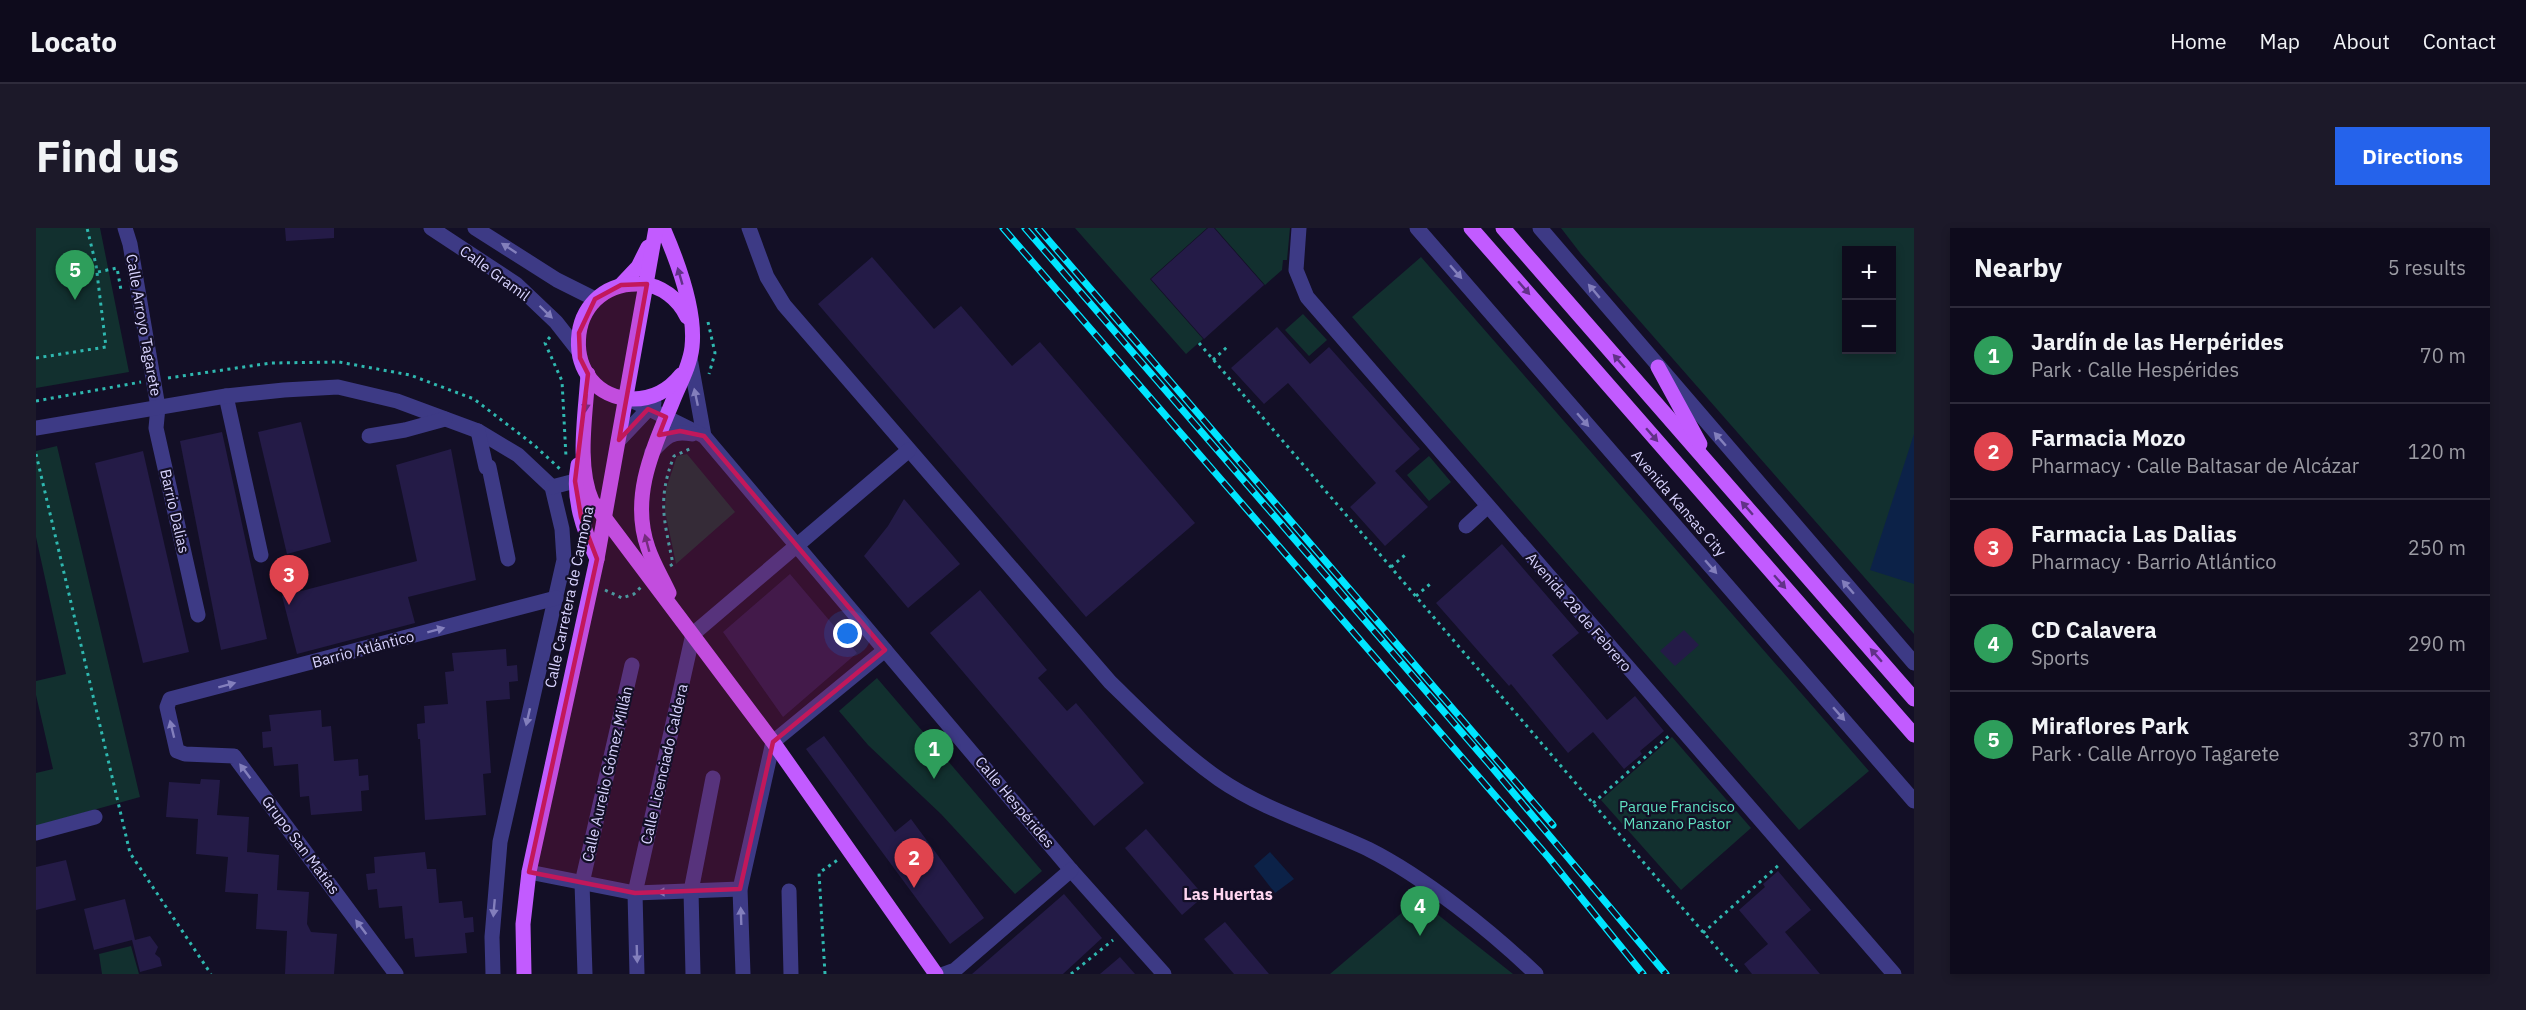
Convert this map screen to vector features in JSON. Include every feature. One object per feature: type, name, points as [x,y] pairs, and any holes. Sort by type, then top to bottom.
[{"type":"main road","points":[[656,228],[638,267],[621,285],[596,299],[581,322],[578,350],[588,374],[605,391],[627,398],[646,398],[665,391],[681,376],[690,358]]},
{"type":"main road","name":"Calle Carretera de Carmona","points":[[524,974],[524,924],[529,872],[597,559],[656,228]]},
{"type":"main road","points":[[663,228],[676,263],[688,307],[692,339],[690,358],[652,452],[643,481],[642,517],[647,546],[679,615]]},
{"type":"main road","name":"Avenida Kansas City","points":[[1471,228],[1914,735]]},
{"type":"main road","points":[[1503,228],[1914,699]]},
{"type":"main road","points":[[621,285],[647,284],[659,288],[674,299],[686,314],[691,326]]},
{"type":"main road","points":[[1658,367],[1715,470]]},
{"type":"main road","points":[[588,374],[584,432],[585,479],[588,490],[605,518],[773,742],[936,974]]},
{"type":"main road","points":[[584,432],[571,474],[580,517],[597,559]]},
{"type":"street","name":"Calle Arroyo Tagarete","points":[[125,228],[130,244],[158,407]]},
{"type":"street","name":"Calle Arroyo Tagarete","points":[[130,244],[136,228]]},
{"type":"street","name":"Calle Gramil","points":[[431,228],[516,284],[556,322],[578,350]]},
{"type":"street","name":"Calle Gramil","points":[[475,228],[558,280],[596,299]]},
{"type":"street","points":[[749,228],[768,277],[783,305],[1110,682],[1169,740],[1221,780],[1271,807],[1369,850],[1423,883],[1513,952],[1536,974]]},
{"type":"street","name":"Avenida Kansas City","points":[[1417,228],[1914,801]]},
{"type":"street","points":[[1540,228],[1914,663]]},
{"type":"street","name":"Avenida 28 de Febrero","points":[[1301,231],[1296,270],[1307,297],[1894,974]]},
{"type":"street","points":[[690,358],[704,436]]},
{"type":"street","points":[[36,428],[226,396],[338,387],[397,401],[478,431],[518,455],[552,487],[562,528],[564,560],[500,842],[492,937],[493,974]]},
{"type":"street","points":[[619,440],[665,391]]},
{"type":"street","points":[[226,396],[261,555]]},
{"type":"street","points":[[627,398],[704,436]]},
{"type":"street","name":"Barrio Dalias","points":[[158,407],[156,428],[198,615]]},
{"type":"street","points":[[369,436],[405,430],[445,419]]},
{"type":"street","points":[[478,431],[486,467],[489,467],[508,559]]},
{"type":"street","points":[[652,452],[671,433],[680,431],[704,436]]},
{"type":"street","name":"Calle Hespérides","points":[[704,436],[1071,870],[1164,974]]},
{"type":"street","points":[[693,634],[909,450]]},
{"type":"street","points":[[552,487],[571,474]]},
{"type":"street","points":[[1466,526],[1488,506]]},
{"type":"street","name":"Barrio Atlántico","points":[[185,753],[177,751],[167,707],[170,699],[556,598]]},
{"type":"street","name":"Calle Licenciado Caldera","points":[[637,974],[635,893],[693,634]]},
{"type":"street","points":[[742,974],[740,890],[773,742],[885,650]]},
{"type":"street","name":"Calle Aurelio Gómez Millán","points":[[585,974],[582,883],[632,664]]},
{"type":"street","name":"Grupo San Matías","points":[[185,753],[234,756],[396,974]]},
{"type":"street","points":[[693,974],[691,891],[713,778]]},
{"type":"street","points":[[36,833],[95,817]]},
{"type":"street","points":[[944,974],[955,970],[1071,870]]},
{"type":"street","points":[[529,872],[635,893],[740,890]]},
{"type":"street","points":[[789,891],[791,974]]},
{"type":"path","points":[[36,358],[106,347],[97,272],[87,228]]},
{"type":"path","points":[[97,272],[117,268],[122,291]]},
{"type":"path","points":[[550,338],[545,343],[562,381],[571,474]]},
{"type":"path","points":[[1199,343],[1739,974]]},
{"type":"path","points":[[1213,360],[1227,347]]},
{"type":"path","points":[[137,371],[140,383]]},
{"type":"path","points":[[668,568],[674,564],[662,511],[664,487],[674,456],[690,450]]},
{"type":"path","points":[[36,454],[130,853],[211,974]]},
{"type":"path","points":[[1391,567],[1405,555]]},
{"type":"path","points":[[1416,596],[1430,584]]},
{"type":"path","points":[[605,590],[622,598],[634,594],[642,586]]},
{"type":"path","points":[[1593,803],[1680,727]]},
{"type":"path","points":[[825,974],[819,873],[850,851]]},
{"type":"path","points":[[1703,933],[1791,855]]},
{"type":"path","points":[[1071,974],[1124,931]]},
{"type":"highlighted area","points":[[647,284],[619,440],[648,409],[666,417],[659,435],[680,431],[704,436],[885,650],[773,742],[740,889],[635,893],[529,872],[597,559],[581,517],[575,481],[588,374],[580,358],[579,333],[595,299],[621,285]]},
{"type":"green space","points":[[36,228],[100,228],[129,372],[36,388]]},
{"type":"green space","points":[[1075,228],[1207,228],[1150,279],[1203,339],[1186,354]]},
{"type":"green space","points":[[1215,228],[1290,228],[1287,260],[1283,260],[1282,270],[1265,285]]},
{"type":"green space","points":[[1561,228],[1914,228],[1914,634],[1581,254]]},
{"type":"green space","points":[[1421,257],[1869,771],[1799,830],[1352,317]]},
{"type":"green space","points":[[1303,314],[1327,340],[1309,356],[1285,330]]},
{"type":"green space","points":[[57,446],[140,797],[36,826],[36,773],[53,769],[36,695],[36,681],[66,674],[36,537],[36,451]]},
{"type":"green space","points":[[687,454],[735,512],[676,564],[665,511],[666,489],[677,456]]},
{"type":"green space","points":[[1429,456],[1451,482],[1429,501],[1407,475]]},
{"type":"green space","points":[[877,678],[1042,871],[1015,894],[941,814],[868,745],[839,711]]},
{"type":"green space","name":"Parque Francisco Manzano Pastor","points":[[1672,737],[1751,828],[1681,890],[1601,800]]},
{"type":"green space","points":[[1418,899],[1513,974],[1330,974]]},
{"type":"green space","points":[[131,946],[139,974],[102,974],[99,954]]},
{"type":"water","points":[[1914,434],[1914,584],[1870,570]]},
{"type":"water","points":[[1270,852],[1294,879],[1275,893],[1254,866]]},
{"type":"building","points":[[285,228],[334,228],[334,238],[286,241]]},
{"type":"building","points":[[1208,228],[1214,228],[1264,285],[1204,339],[1151,279]]},
{"type":"building","points":[[872,257],[934,329],[961,306],[1012,366],[1040,342],[1195,523],[1086,617],[818,304]]},
{"type":"building","points":[[1277,327],[1310,364],[1329,347],[1420,449],[1395,471],[1428,507],[1385,546],[1350,507],[1376,483],[1288,383],[1264,404],[1231,368]]},
{"type":"building","points":[[301,422],[331,542],[287,554],[258,432]]},
{"type":"building","points":[[222,432],[267,639],[221,650],[180,441]]},
{"type":"building","points":[[451,449],[476,580],[408,597],[415,623],[297,654],[282,596],[417,561],[396,465]]},
{"type":"building","points":[[143,451],[189,652],[143,663],[95,463]]},
{"type":"building","points":[[904,499],[960,564],[908,608],[864,556],[888,526]]},
{"type":"building","points":[[1502,544],[1579,633],[1552,655],[1607,720],[1635,696],[1664,731],[1640,751],[1642,754],[1624,769],[1593,732],[1568,753],[1511,684],[1509,686],[1436,603]]},
{"type":"building","points":[[790,574],[857,653],[783,717],[723,632]]},
{"type":"building","points":[[980,590],[1047,670],[1038,678],[1067,711],[1076,703],[1144,783],[1094,826],[930,633]]},
{"type":"building","points":[[1684,630],[1699,645],[1675,666],[1660,651]]},
{"type":"building","points":[[506,649],[507,666],[517,665],[518,681],[509,682],[510,699],[486,701],[491,773],[483,774],[486,815],[425,820],[417,724],[425,723],[424,706],[448,704],[445,672],[454,671],[452,653]]},
{"type":"building","points":[[321,710],[322,727],[331,726],[334,761],[358,759],[359,776],[368,775],[369,790],[361,791],[362,811],[311,815],[309,796],[300,797],[298,764],[274,766],[272,747],[263,748],[262,732],[271,731],[269,715]]},
{"type":"building","points":[[824,736],[895,832],[911,819],[984,918],[950,944],[806,749]]},
{"type":"building","points":[[201,779],[220,780],[217,815],[249,817],[247,852],[279,855],[277,890],[309,892],[307,924],[311,932],[337,934],[334,974],[285,974],[287,931],[256,929],[258,894],[225,892],[228,857],[196,854],[198,819],[166,817],[169,782],[200,784]]},
{"type":"building","points":[[1146,829],[1204,896],[1182,915],[1125,848]]},
{"type":"building","points":[[425,852],[427,869],[436,869],[439,903],[462,901],[464,918],[473,917],[474,932],[465,933],[467,953],[415,957],[413,938],[405,939],[402,906],[379,908],[377,889],[368,890],[366,874],[375,873],[374,857]]},
{"type":"building","points":[[66,860],[76,900],[36,910],[36,867]]},
{"type":"building","points":[[1778,871],[1811,910],[1785,932],[1820,974],[1752,974],[1744,964],[1768,944],[1739,910],[1765,887],[1763,884]]},
{"type":"building","points":[[1064,894],[1102,938],[1063,974],[972,974]]},
{"type":"building","points":[[125,899],[135,940],[150,936],[158,947],[155,954],[160,958],[162,966],[140,972],[132,940],[94,950],[84,909]]},
{"type":"building","points":[[1225,922],[1269,974],[1234,974],[1204,939]]},
{"type":"building","points":[[1120,957],[1135,974],[1100,974]]},
{"type":"railway","points":[[1003,228],[1549,858],[1643,974]]},
{"type":"railway","points":[[1025,228],[1490,765],[1666,974]]},
{"type":"railway","points":[[1038,228],[1553,825]]},
{"type":"place","name":"Miraflores Park","points":[[75,300]]},
{"type":"place","name":"Farmacia Las Dalias","points":[[289,605]]},
{"type":"place","name":"Jardín de las Herpérides","points":[[934,779]]},
{"type":"place","name":"Farmacia Mozo","points":[[914,888]]},
{"type":"place","name":"CD Calavera","points":[[1420,936]]},
{"type":"district","name":"Las Huertas","points":[[1228,894]]}]
